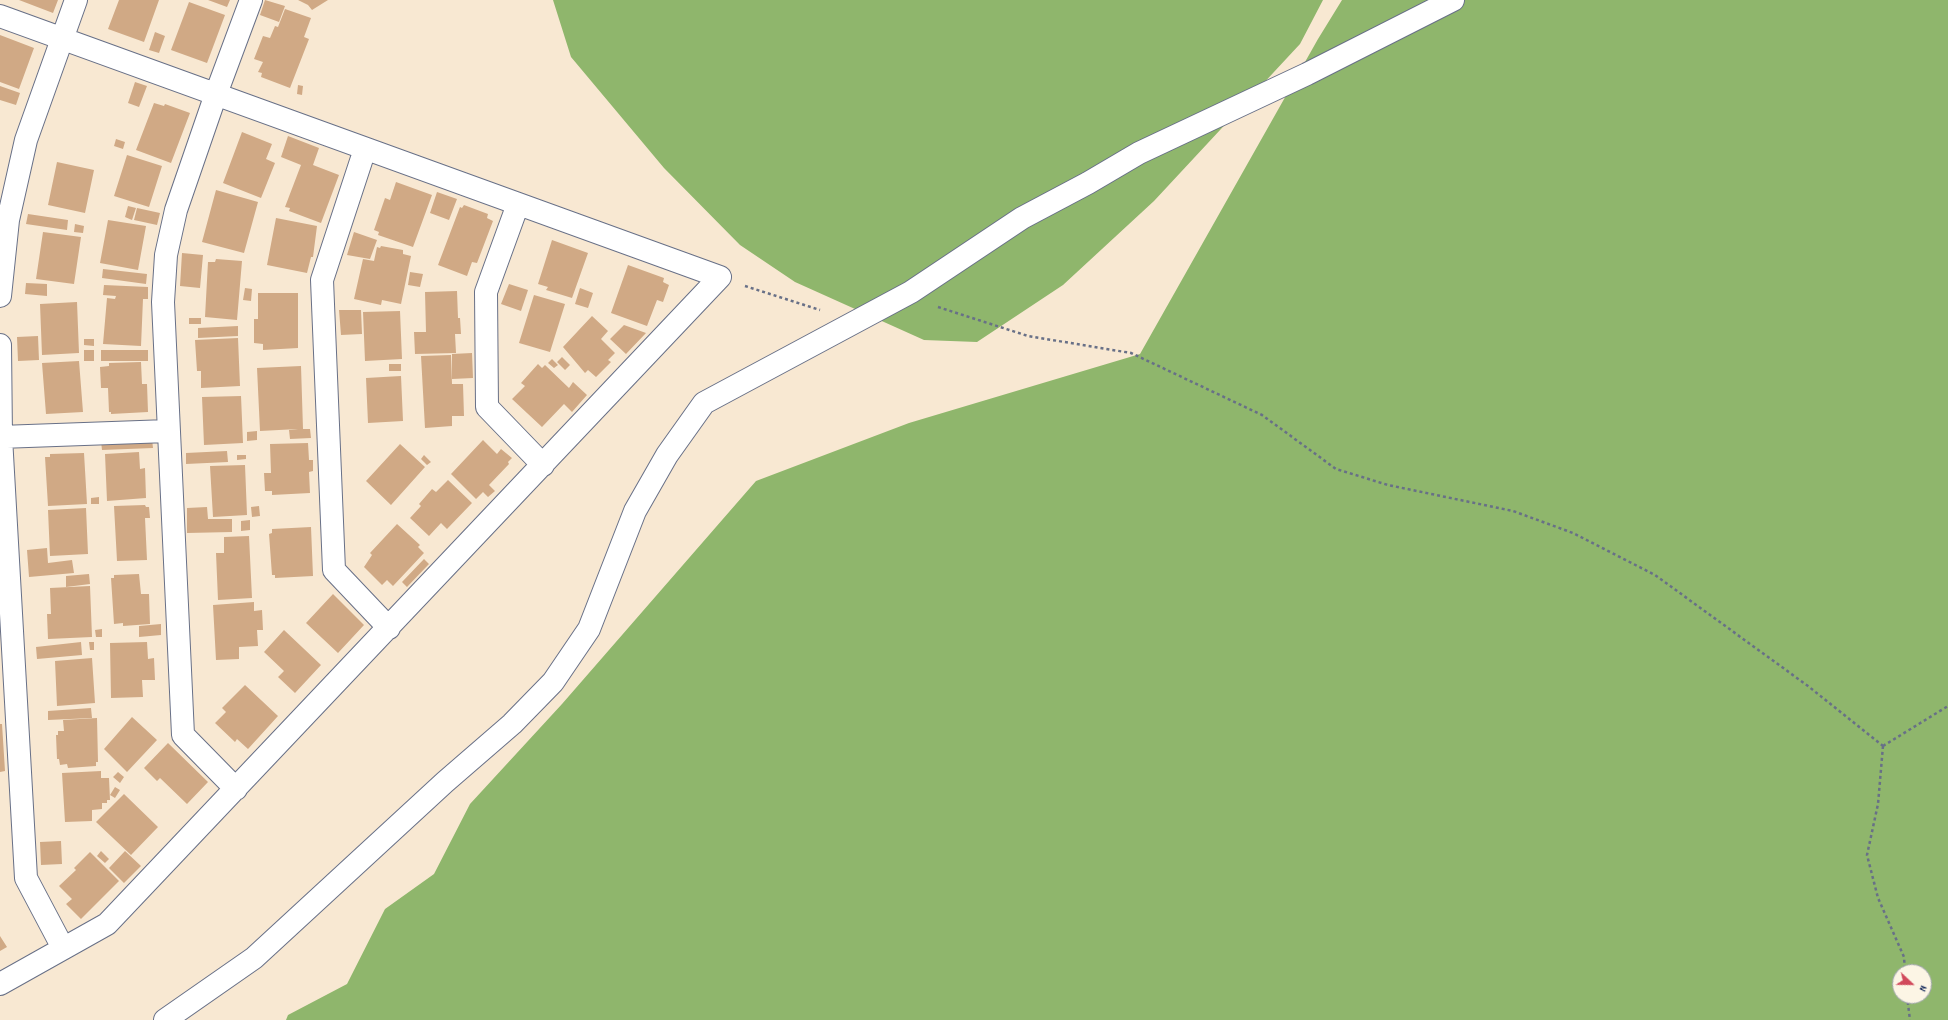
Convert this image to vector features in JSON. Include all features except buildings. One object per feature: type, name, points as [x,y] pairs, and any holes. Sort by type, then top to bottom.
[{"type":"street","points":[[0,296],[8,220],[26,140],[76,0]]},
{"type":"street","points":[[236,789],[183,735],[163,302],[166,255],[176,210],[216,94],[251,0]]},
{"type":"street","points":[[165,1020],[254,958],[445,782],[512,724],[553,682],[589,629],[636,510],[667,455],[704,404],[842,331],[911,292],[1022,218],[1088,183],[1139,153],[1307,74],[1453,0]]},
{"type":"street","points":[[0,16],[720,277],[389,628],[106,924],[0,984]]},
{"type":"street","points":[[365,149],[322,280],[334,570],[389,628]]},
{"type":"street","points":[[518,204],[486,292],[487,407],[542,466]]},
{"type":"street","points":[[0,345],[0,437],[26,878],[63,948]]},
{"type":"street","points":[[0,437],[168,431]]},
{"type":"path","points":[[720,277],[834,315],[842,331]]},
{"type":"path","points":[[911,292],[939,307],[1028,336],[1131,353],[1262,415],[1336,469],[1388,485],[1513,511],[1573,534],[1655,575],[1808,686],[1883,746]]},
{"type":"path","points":[[1883,746],[1948,706]]},
{"type":"path","points":[[1883,746],[1878,804],[1867,855],[1878,898],[1904,957],[1904,964]]},
{"type":"path","points":[[1909,1004],[1910,1020]]},
{"type":"green space","points":[[553,0],[1323,0],[1300,44],[1154,201],[1063,285],[977,342],[924,340],[795,282],[740,245],[664,168],[571,57]]},
{"type":"green space","points":[[1342,0],[1948,0],[1948,1020],[286,1020],[288,1015],[347,984],[385,909],[434,874],[470,804],[562,704],[756,481],[909,423],[1140,354],[1318,39]]}]
